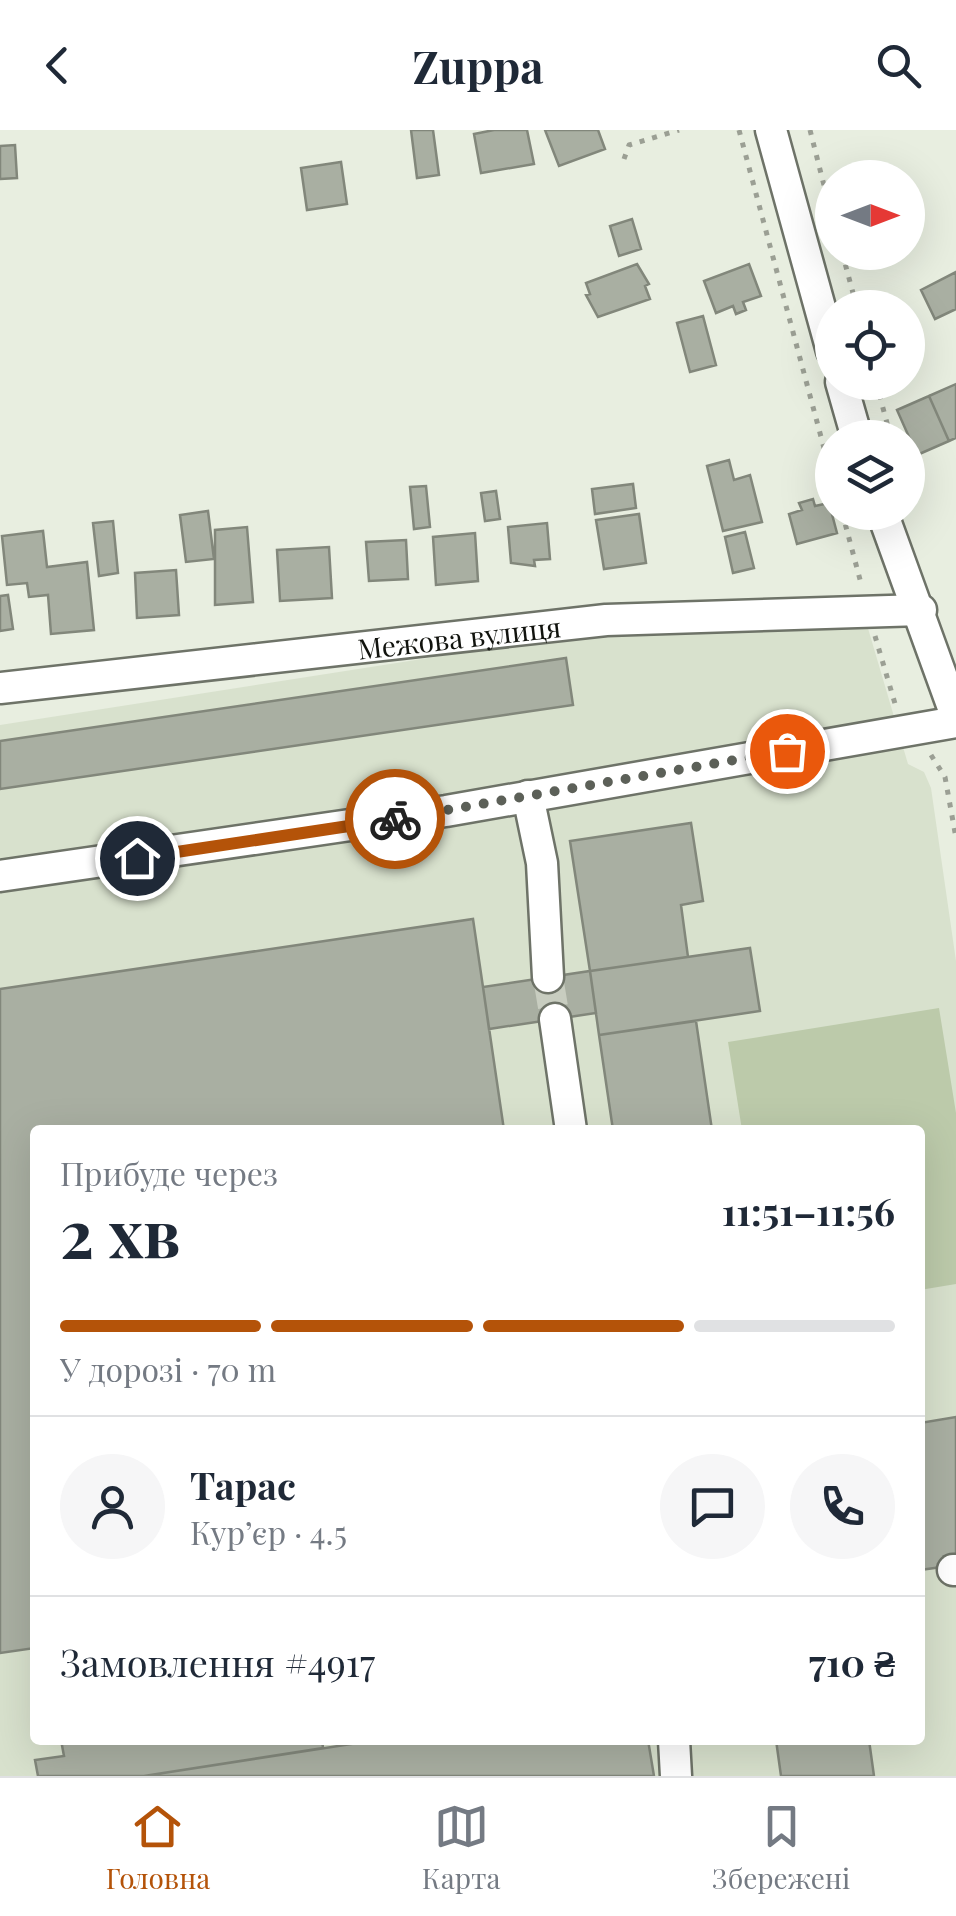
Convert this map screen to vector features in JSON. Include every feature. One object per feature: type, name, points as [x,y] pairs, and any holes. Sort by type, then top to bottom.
[{"type":"street","points":[[771,130],[815,290]]},
{"type":"street","points":[[0,876],[528,796],[956,719],[921,610],[889,530]]},
{"type":"street","name":"Межова вулиця","points":[[0,688],[606,620],[921,610]]},
{"type":"street","points":[[528,796],[542,862],[548,977]]},
{"type":"street","points":[[555,1019],[570,1125]]},
{"type":"street","points":[[674,1745],[676,1776]]},
{"type":"path","points":[[624,159],[629,145],[679,130]]},
{"type":"path","points":[[739,130],[816,420]]},
{"type":"path","points":[[810,130],[818,160]]},
{"type":"path","points":[[847,530],[868,612]]},
{"type":"shaded area","points":[[867,625],[908,764],[924,772],[931,788],[956,961],[956,1776],[0,1776],[0,725],[620,628]]},
{"type":"shaded area","points":[[939,1008],[956,1113],[956,1284],[925,1289],[925,1125],[741,1125],[728,1042]]},
{"type":"building","points":[[411,130],[433,130],[439,175],[417,178]]},
{"type":"building","points":[[527,130],[534,164],[481,173],[474,134]]},
{"type":"building","points":[[545,130],[598,130],[605,149],[559,166]]},
{"type":"building","points":[[15,145],[17,178],[0,179],[0,146]]},
{"type":"building","points":[[341,162],[347,204],[307,210],[301,168]]},
{"type":"building","points":[[632,219],[641,249],[619,256],[610,226]]},
{"type":"building","points":[[637,264],[649,284],[645,286],[650,299],[598,317],[586,295],[590,294],[586,283]]},
{"type":"building","points":[[749,264],[761,296],[743,302],[746,310],[736,314],[733,306],[716,313],[704,281]]},
{"type":"building","points":[[956,272],[956,309],[935,319],[925,290],[921,290]]},
{"type":"building","points":[[703,316],[716,365],[690,372],[677,323]]},
{"type":"building","points":[[956,384],[956,438],[949,441],[929,396]]},
{"type":"building","points":[[929,396],[949,441],[925,452],[925,420],[901,420],[897,410]]},
{"type":"building","points":[[729,460],[734,480],[750,475],[762,522],[723,531],[707,466]]},
{"type":"building","points":[[633,484],[636,508],[595,514],[592,489]]},
{"type":"building","points":[[426,486],[430,527],[414,529],[410,487]]},
{"type":"building","points":[[496,491],[500,519],[485,521],[481,493]]},
{"type":"building","points":[[813,499],[815,530],[837,533],[797,544],[789,514],[802,510],[799,503]]},
{"type":"building","points":[[208,511],[214,559],[186,562],[180,515]]},
{"type":"building","points":[[639,514],[646,563],[604,569],[596,520]]},
{"type":"building","points":[[113,521],[118,573],[99,576],[93,523]]},
{"type":"building","points":[[547,523],[550,559],[534,560],[535,566],[511,563],[508,527]]},
{"type":"building","points":[[247,527],[253,602],[215,605],[215,530]]},
{"type":"building","points":[[43,531],[47,567],[87,562],[94,630],[51,634],[48,595],[29,597],[27,583],[7,585],[2,536]]},
{"type":"building","points":[[745,532],[754,568],[733,573],[725,537]]},
{"type":"building","points":[[475,533],[478,581],[436,585],[433,537]]},
{"type":"building","points":[[406,540],[408,579],[369,581],[366,542]]},
{"type":"building","points":[[329,547],[332,598],[280,601],[277,550]]},
{"type":"building","points":[[176,570],[179,615],[137,618],[135,573]]},
{"type":"building","points":[[8,595],[13,629],[0,631],[0,596]]},
{"type":"building","points":[[566,658],[573,705],[0,789],[0,741]]},
{"type":"building","points":[[691,823],[703,901],[681,905],[688,957],[590,971],[570,841]]},
{"type":"building","points":[[473,919],[503,1125],[30,1125],[30,1649],[0,1653],[0,989]]},
{"type":"building","points":[[750,948],[760,1011],[599,1035],[590,971]]},
{"type":"building","points":[[590,971],[596,1013],[489,1029],[483,987]]},
{"type":"building","points":[[696,1021],[711,1125],[612,1125],[599,1035]]},
{"type":"building","points":[[956,1417],[956,1565],[925,1569],[925,1422]]},
{"type":"building","points":[[62,1745],[323,1748],[144,1776],[38,1776],[35,1760],[64,1756]]},
{"type":"building","points":[[345,1745],[649,1745],[654,1776],[144,1776]]},
{"type":"building","points":[[777,1745],[870,1745],[874,1776],[781,1776]]},
{"type":"tunnel","points":[[548,977],[555,1019]]},
{"type":"way so far","points":[[395,819],[787,751]]},
{"type":"route","points":[[137,858],[395,819]]}]
